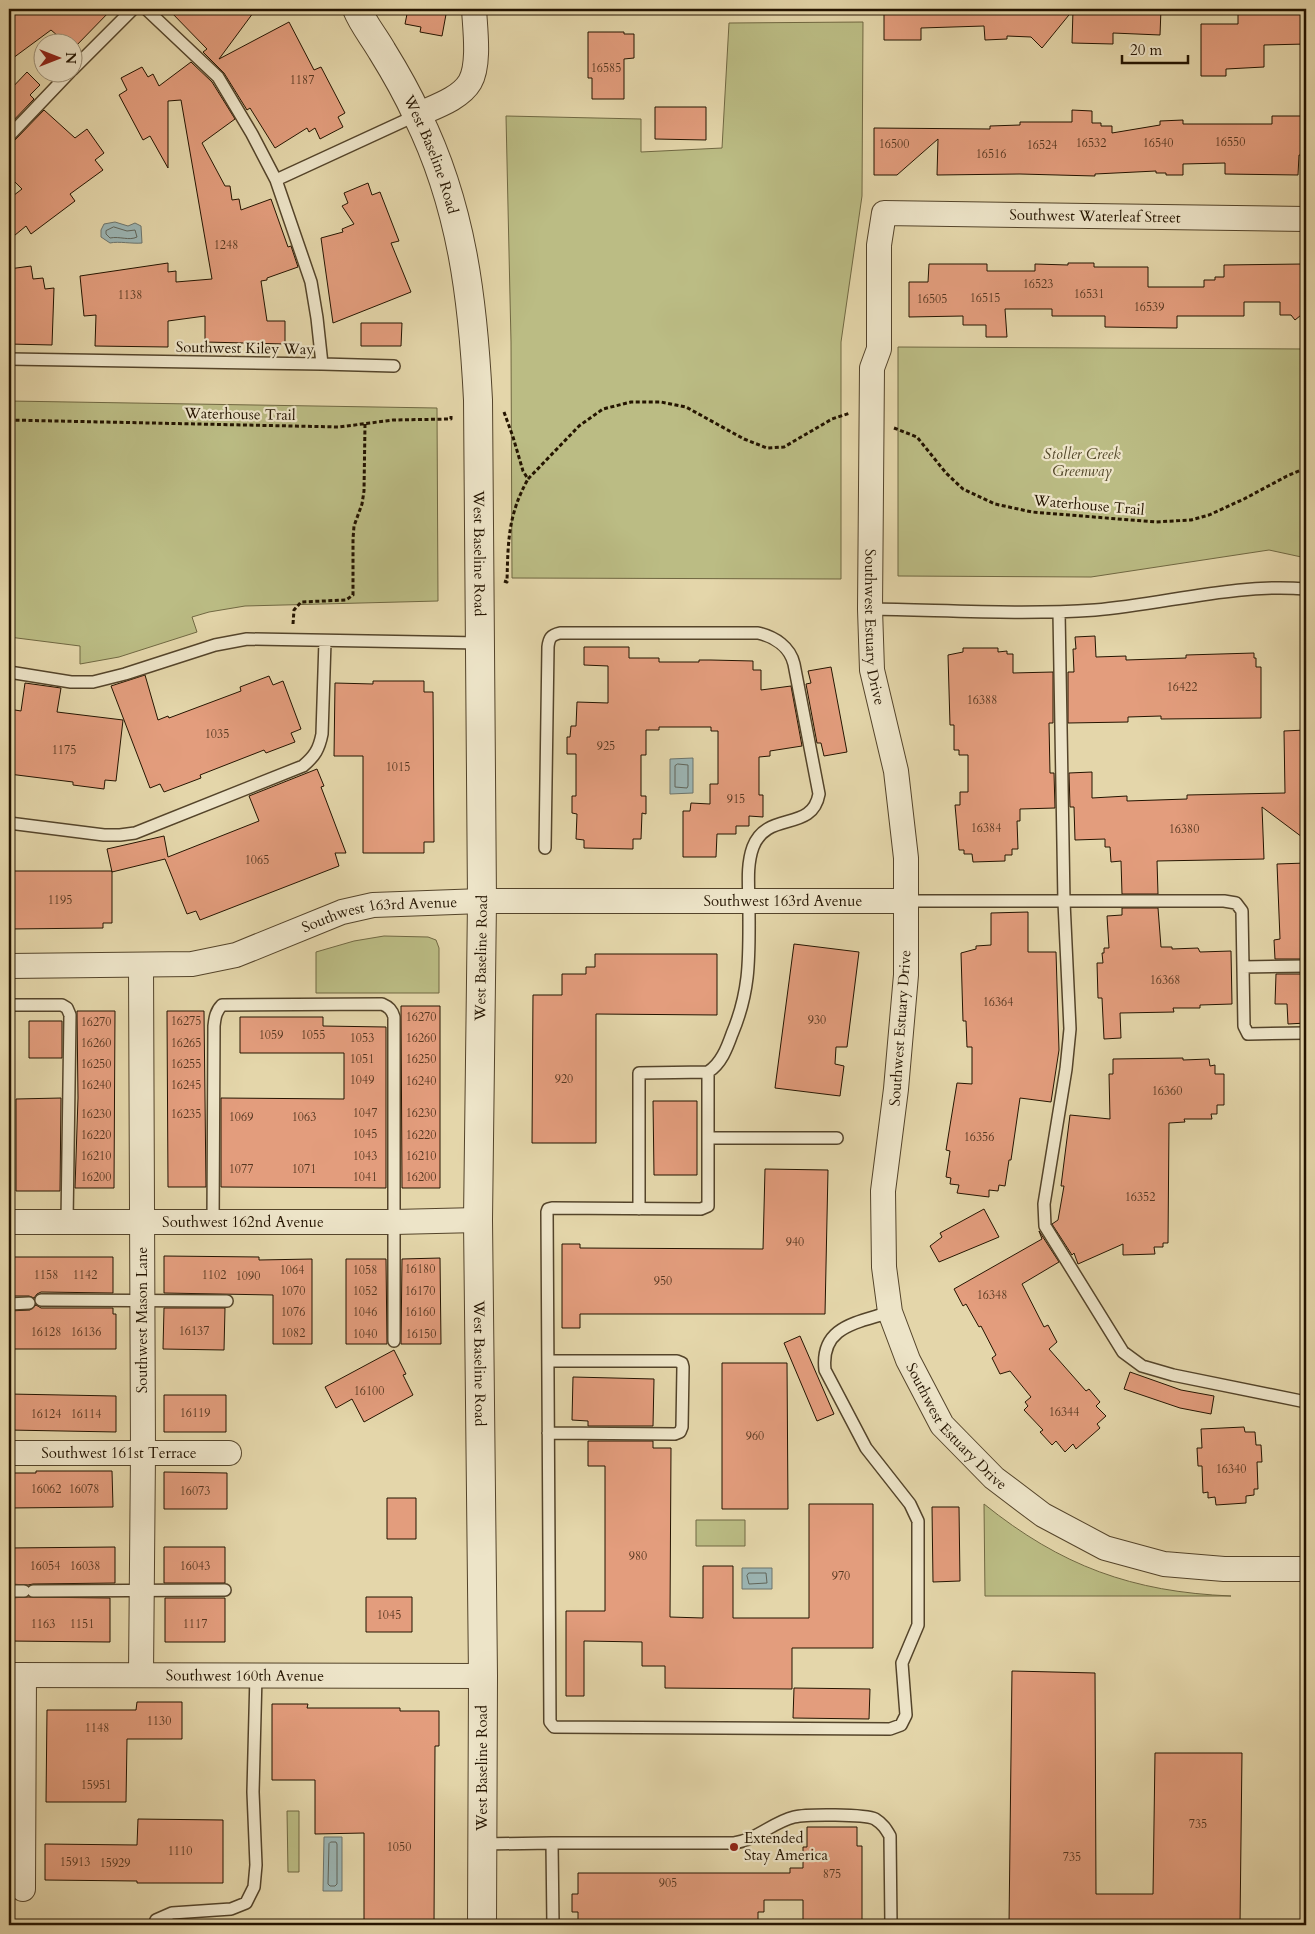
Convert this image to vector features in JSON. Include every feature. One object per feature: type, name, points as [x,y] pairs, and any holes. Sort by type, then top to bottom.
[{"type":"street","points":[[417,115],[446,101],[460,92],[469,83],[474,64],[474,9]]},
{"type":"street","name":"West Baseline Road","points":[[355,11],[382,50],[417,115],[430,144],[451,206],[464,258],[470,288],[474,325],[478,400],[482,901],[478,1220],[483,1676],[482,1925]]},
{"type":"street","name":"Southwest Waterleaf Street","points":[[884,213],[1306,219]]},
{"type":"street","name":"Southwest Estuary Drive","points":[[884,213],[879,245],[879,349],[872,368],[870,609],[872,670],[896,771],[902,809],[907,901],[906,985],[896,1089],[883,1191],[884,1268],[890,1312],[908,1360],[942,1424],[994,1478],[1043,1515],[1105,1548],[1164,1564],[1224,1569],[1306,1569]]},
{"type":"street","name":"Southwest 163rd Avenue","points":[[9,966],[192,964],[236,955],[342,912],[373,906],[482,901],[907,901]]},
{"type":"street","name":"Southwest Mason Lane","points":[[140,1676],[144,1453],[141,965]]},
{"type":"street","name":"Southwest 162nd Avenue","points":[[9,1222],[213,1223],[478,1220]]},
{"type":"street","name":"Southwest 161st Terrace","points":[[9,1453],[229,1453]]},
{"type":"street","points":[[16,1675],[23,1889]]},
{"type":"street","name":"Southwest 160th Avenue","points":[[16,1675],[483,1676]]},
{"type":"lane","points":[[82,62],[133,9]]},
{"type":"lane","name":"Southwest Kiley Way","points":[[9,359],[322,364],[311,282],[276,180],[252,134],[218,77],[146,9]]},
{"type":"lane","points":[[9,136],[62,82]]},
{"type":"lane","points":[[276,180],[417,115]]},
{"type":"lane","points":[[322,364],[394,366]]},
{"type":"lane","points":[[870,609],[1060,612],[1124,607],[1232,590],[1269,587],[1306,589]]},
{"type":"lane","points":[[1060,612],[1064,902],[1070,1029],[1066,1069],[1044,1204],[1045,1226],[1124,1352],[1142,1366],[1173,1375],[1306,1402]]},
{"type":"lane","points":[[545,848],[548,647],[549,639],[553,635],[560,633],[758,633],[775,639],[788,650],[792,657],[818,794],[817,803],[806,816],[772,826],[758,837],[749,859],[749,969],[742,1011],[726,1050],[714,1068],[708,1072],[639,1073],[639,1209]]},
{"type":"lane","points":[[9,672],[71,682],[93,682],[125,674],[215,645],[247,639],[480,643]]},
{"type":"lane","points":[[9,823],[104,835],[135,833],[303,766],[315,756],[322,734],[325,641]]},
{"type":"lane","points":[[907,901],[1224,901],[1236,903],[1242,911],[1244,1026],[1248,1034],[1306,1033]]},
{"type":"lane","points":[[1243,967],[1306,966]]},
{"type":"lane","points":[[213,1223],[214,1026],[218,1009],[222,1005],[382,1004],[388,1007],[394,1017],[394,1341]]},
{"type":"lane","points":[[9,1005],[62,1006],[67,1008],[70,1015],[67,1222]]},
{"type":"lane","points":[[708,1072],[708,1206],[701,1209],[548,1209],[550,1722],[554,1727],[890,1730],[901,1725],[906,1714],[902,1663],[918,1625],[918,1521],[910,1504],[866,1448],[825,1370],[823,1356],[827,1343],[844,1327],[890,1312]]},
{"type":"lane","points":[[709,1138],[837,1138]]},
{"type":"lane","points":[[41,1300],[227,1301]]},
{"type":"lane","points":[[9,1304],[29,1304]]},
{"type":"lane","points":[[548,1361],[677,1361],[682,1363],[683,1368],[682,1427],[680,1432],[675,1434],[548,1433]]},
{"type":"lane","points":[[9,1591],[225,1590]]},
{"type":"lane","points":[[154,1925],[156,1920],[172,1913],[231,1910],[246,1903],[254,1886],[256,1865],[253,1792],[256,1676]]},
{"type":"lane","points":[[482,1844],[734,1843],[744,1842],[795,1817],[861,1816],[873,1818],[884,1826],[890,1836],[891,1925]]},
{"type":"lane","points":[[552,1843],[552,1925]]},
{"type":"path","points":[[479,581],[507,582],[508,542],[512,515],[528,479],[579,426],[603,409],[631,402],[661,402],[686,407],[744,439],[767,448],[784,447],[832,419],[852,412]]},
{"type":"path","points":[[502,407],[523,471],[528,479]]},
{"type":"path","name":"Waterhouse Trail","points":[[9,420],[340,427],[412,418],[451,419],[452,410]]},
{"type":"path","points":[[293,640],[294,610],[297,604],[306,601],[346,600],[353,595],[353,539],[354,526],[362,504],[364,491],[365,424]]},
{"type":"path","name":"Waterhouse Trail","points":[[889,426],[917,437],[946,473],[963,489],[995,504],[1032,512],[1156,522],[1192,520],[1209,516],[1306,468]]},
{"type":"green space","points":[[863,22],[862,196],[841,342],[841,579],[512,578],[511,342],[506,116],[641,119],[641,152],[722,148],[729,23]]},
{"type":"green space","name":"Stoller Creek Greenway","points":[[898,347],[1306,349],[1306,558],[1269,550],[1091,577],[898,576]]},
{"type":"green space","points":[[9,401],[437,408],[438,601],[245,606],[209,612],[192,617],[197,632],[119,657],[80,664],[80,646],[9,637]]},
{"type":"green space","points":[[384,936],[428,937],[436,940],[439,948],[439,993],[316,993],[316,952],[354,941]]},
{"type":"green space","points":[[984,1504],[1041,1544],[1099,1572],[1161,1589],[1231,1596],[985,1596]]},
{"type":"green space","points":[[696,1520],[745,1520],[745,1546],[696,1546]]},
{"type":"green space","points":[[287,1811],[299,1811],[299,1872],[288,1872]]},
{"type":"water","points":[[115,222],[128,226],[135,223],[141,226],[142,243],[110,243],[101,237],[101,230],[104,224]]},
{"type":"water","points":[[693,758],[693,793],[670,794],[670,759]]},
{"type":"water","points":[[742,1568],[772,1568],[772,1589],[742,1589]]},
{"type":"water","points":[[324,1837],[342,1837],[342,1891],[323,1891]]},
{"type":"building","points":[[9,9],[112,9],[82,40],[82,32],[53,32],[51,30],[48,32],[32,32],[32,44],[9,61]]},
{"type":"building","points":[[168,9],[256,9],[219,59],[289,22],[314,70],[321,67],[345,113],[338,117],[343,127],[320,139],[315,128],[309,132],[307,128],[275,148],[250,108],[247,110],[224,73],[203,52],[207,49]]},
{"type":"building","points":[[408,9],[447,9],[442,36],[420,32],[421,27],[405,24]]},
{"type":"building","points":[[884,9],[1161,9],[1160,35],[1113,33],[1113,44],[1072,43],[1073,10],[1042,48],[1031,37],[1007,36],[1007,39],[985,40],[984,26],[921,28],[921,40],[884,40]]},
{"type":"building","points":[[1276,9],[1306,9],[1306,44],[1264,45],[1264,67],[1226,69],[1226,76],[1201,76],[1201,24],[1238,24],[1238,11],[1276,12]]},
{"type":"building","points":[[588,32],[624,32],[624,34],[634,34],[634,58],[624,59],[624,99],[592,99],[592,78],[588,78]]},
{"type":"building","points":[[191,62],[212,82],[235,119],[202,143],[225,186],[230,186],[232,200],[239,199],[241,210],[271,199],[288,247],[291,246],[298,267],[261,281],[267,321],[285,321],[285,344],[205,342],[205,316],[168,321],[168,347],[95,346],[96,315],[84,316],[80,276],[168,263],[168,272],[176,271],[176,282],[212,279],[181,100],[168,101],[168,168],[150,136],[143,140],[119,95],[127,90],[121,78],[142,67],[148,77],[153,74],[159,86]]},
{"type":"building","points":[[27,72],[32,77],[32,82],[37,82],[40,85],[30,95],[34,99],[9,125],[9,91]]},
{"type":"building","points":[[655,107],[706,107],[706,140],[655,139]]},
{"type":"building","points":[[44,110],[75,138],[87,129],[104,153],[95,160],[103,170],[70,194],[75,201],[31,234],[26,226],[9,240],[9,199],[22,189],[9,176],[9,143],[14,141]]},
{"type":"building","points":[[1072,110],[1092,111],[1092,123],[1101,123],[1101,126],[1112,126],[1112,133],[1160,125],[1160,121],[1183,120],[1183,124],[1272,124],[1272,116],[1306,116],[1306,155],[1299,155],[1298,175],[1225,174],[1225,163],[1183,164],[1183,175],[1166,175],[1166,173],[1156,173],[1156,171],[1095,174],[1095,176],[1020,174],[937,175],[938,139],[897,175],[874,175],[874,128],[990,129],[990,126],[1020,125],[1020,122],[1072,122]]},
{"type":"building","points":[[368,183],[372,195],[380,192],[399,241],[391,243],[411,292],[333,323],[321,238],[343,232],[342,229],[354,224],[342,206],[348,203],[344,193]]},
{"type":"building","points":[[1068,263],[1094,263],[1094,267],[1148,267],[1148,287],[1204,287],[1204,280],[1215,280],[1215,277],[1224,277],[1224,265],[1303,264],[1303,278],[1306,278],[1306,311],[1295,320],[1291,315],[1280,315],[1280,302],[1244,302],[1244,316],[1177,316],[1177,328],[1105,327],[1105,316],[1052,316],[1052,309],[1005,309],[1007,337],[986,337],[986,325],[963,325],[963,316],[909,317],[909,282],[928,282],[929,264],[987,264],[987,271],[1035,271],[1035,264],[1068,265]]},
{"type":"building","points":[[31,266],[33,279],[43,278],[45,289],[54,288],[52,345],[9,344],[9,269]]},
{"type":"building","points":[[361,323],[402,323],[401,346],[361,346]]},
{"type":"building","points":[[1095,636],[1096,657],[1126,656],[1126,660],[1186,658],[1186,655],[1254,653],[1256,667],[1261,667],[1261,718],[1161,719],[1161,716],[1128,717],[1128,722],[1068,723],[1068,672],[1074,672],[1073,649],[1076,649],[1075,637]]},
{"type":"building","points":[[584,647],[629,647],[629,658],[659,658],[659,662],[699,662],[699,660],[753,661],[753,670],[761,670],[761,690],[791,686],[802,746],[770,751],[770,756],[759,757],[759,795],[763,795],[763,817],[749,816],[749,826],[736,826],[736,834],[717,834],[716,857],[683,857],[683,811],[690,811],[691,803],[710,804],[710,784],[718,784],[718,731],[711,731],[711,727],[659,727],[659,730],[646,730],[646,755],[641,755],[641,796],[646,796],[646,814],[642,813],[641,839],[633,839],[633,849],[584,848],[584,840],[576,839],[577,814],[572,813],[572,796],[576,796],[576,754],[567,754],[567,737],[570,737],[571,726],[576,726],[577,702],[608,703],[608,666],[584,665]]},
{"type":"building","points":[[963,648],[998,648],[998,652],[1007,651],[1007,654],[1013,654],[1013,673],[1053,672],[1053,723],[1049,723],[1050,773],[1054,773],[1055,808],[1020,809],[1020,821],[1017,821],[1018,849],[1012,849],[1012,855],[1005,855],[1005,861],[973,862],[972,854],[964,854],[964,850],[959,850],[955,805],[960,805],[960,792],[968,792],[968,755],[959,755],[959,750],[954,750],[954,725],[950,725],[948,655],[963,652]]},
{"type":"building","points":[[831,667],[847,752],[824,756],[821,743],[817,743],[806,684],[811,683],[808,671]]},
{"type":"building","points":[[145,675],[158,720],[168,716],[169,718],[241,691],[240,687],[269,676],[273,685],[283,681],[301,729],[291,733],[295,742],[266,753],[264,750],[200,775],[201,778],[164,792],[160,784],[150,788],[111,686]]},
{"type":"building","points":[[373,681],[424,681],[424,692],[433,692],[434,842],[424,842],[424,853],[363,853],[363,756],[334,756],[335,683],[373,684]]},
{"type":"building","points":[[25,683],[61,688],[57,712],[123,720],[116,781],[105,780],[104,789],[73,785],[73,782],[9,774],[9,709],[21,711]]},
{"type":"building","points":[[1306,730],[1306,840],[1262,807],[1264,859],[1157,861],[1158,894],[1122,894],[1121,861],[1111,862],[1110,847],[1105,847],[1105,839],[1075,840],[1074,807],[1070,807],[1069,773],[1092,772],[1092,798],[1127,796],[1127,801],[1187,799],[1187,795],[1285,793],[1284,731]]},
{"type":"building","points":[[317,769],[324,786],[321,787],[346,853],[335,853],[339,866],[200,920],[196,911],[187,914],[165,859],[112,872],[107,849],[164,836],[168,857],[259,821],[249,796]]},
{"type":"building","points":[[1306,863],[1306,959],[1275,959],[1274,940],[1280,939],[1277,864]]},
{"type":"building","points":[[9,871],[112,871],[112,923],[103,923],[103,928],[9,929]]},
{"type":"building","points":[[1122,908],[1158,908],[1161,947],[1172,947],[1172,949],[1198,948],[1200,952],[1231,951],[1232,1004],[1200,1005],[1200,1008],[1173,1008],[1174,1012],[1120,1013],[1121,1038],[1104,1039],[1102,998],[1098,998],[1097,963],[1103,963],[1102,953],[1104,953],[1104,948],[1109,948],[1107,916],[1122,915]]},
{"type":"building","points":[[1028,912],[1028,952],[1056,952],[1059,1050],[1051,1102],[1020,1098],[1011,1160],[1009,1160],[1005,1186],[999,1185],[998,1191],[989,1190],[989,1197],[957,1193],[959,1185],[950,1184],[951,1178],[946,1177],[950,1151],[946,1150],[957,1083],[972,1084],[972,1047],[967,1047],[966,1021],[963,1021],[961,953],[976,949],[976,946],[991,945],[991,913]]},
{"type":"building","points":[[794,944],[859,952],[847,1047],[836,1047],[835,1064],[844,1066],[840,1096],[775,1088]]},
{"type":"building","points":[[595,954],[717,954],[717,1015],[596,1014],[596,1143],[532,1143],[533,995],[562,995],[562,974],[586,974],[586,967],[595,967]]},
{"type":"building","points":[[1276,974],[1306,974],[1306,1023],[1288,1024],[1287,1004],[1275,1004]]},
{"type":"building","points":[[401,1006],[440,1006],[440,1188],[402,1188]]},
{"type":"building","points":[[77,1011],[115,1011],[114,1188],[75,1188],[78,1098]]},
{"type":"building","points":[[167,1011],[204,1011],[206,1187],[168,1187]]},
{"type":"building","points":[[240,1017],[323,1017],[323,1026],[386,1027],[386,1188],[221,1187],[221,1098],[344,1099],[344,1053],[240,1053]]},
{"type":"building","points":[[29,1021],[62,1021],[62,1058],[29,1058]]},
{"type":"building","points":[[1183,1058],[1183,1060],[1209,1059],[1210,1066],[1215,1065],[1215,1074],[1224,1074],[1224,1105],[1217,1105],[1217,1114],[1211,1114],[1212,1119],[1184,1119],[1185,1122],[1169,1123],[1168,1243],[1163,1243],[1163,1247],[1154,1247],[1155,1254],[1123,1255],[1123,1244],[1078,1264],[1074,1253],[1072,1255],[1052,1224],[1058,1220],[1064,1186],[1061,1186],[1070,1115],[1110,1119],[1109,1074],[1113,1074],[1113,1059]]},
{"type":"building","points":[[61,1098],[60,1191],[16,1191],[16,1099]]},
{"type":"building","points":[[653,1101],[697,1101],[697,1175],[654,1175]]},
{"type":"building","points":[[765,1169],[828,1170],[825,1314],[580,1314],[580,1328],[562,1328],[562,1244],[580,1244],[580,1248],[763,1249]]},
{"type":"building","points":[[984,1209],[999,1237],[939,1262],[930,1246],[942,1237],[940,1233]]},
{"type":"building","points":[[1039,1231],[1059,1262],[1022,1284],[1044,1327],[1048,1325],[1057,1342],[1049,1349],[1086,1391],[1089,1389],[1100,1402],[1096,1406],[1106,1416],[1097,1424],[1100,1428],[1076,1449],[1073,1444],[1065,1452],[1056,1441],[1052,1445],[1040,1432],[1043,1430],[1024,1410],[1028,1406],[1025,1402],[1031,1397],[1010,1371],[1000,1374],[992,1358],[996,1355],[981,1326],[979,1327],[966,1304],[963,1306],[954,1289],[1042,1239]]},
{"type":"building","points":[[164,1256],[259,1257],[259,1260],[312,1259],[312,1344],[273,1344],[273,1295],[164,1293]]},
{"type":"building","points":[[9,1257],[113,1257],[113,1293],[41,1292],[34,1298],[29,1296],[9,1296]]},
{"type":"building","points":[[440,1258],[441,1344],[401,1344],[402,1259]]},
{"type":"building","points":[[346,1259],[386,1259],[387,1344],[346,1344]]},
{"type":"building","points":[[36,1305],[41,1308],[113,1308],[113,1314],[116,1314],[116,1349],[9,1349],[9,1311],[30,1310]]},
{"type":"building","points":[[164,1308],[225,1308],[224,1350],[163,1349]]},
{"type":"building","points":[[800,1336],[834,1414],[817,1421],[784,1343]]},
{"type":"building","points":[[394,1350],[406,1374],[403,1375],[413,1395],[364,1422],[352,1399],[336,1408],[325,1387]]},
{"type":"building","points":[[722,1363],[787,1363],[788,1509],[722,1509]]},
{"type":"building","points":[[1130,1372],[1181,1390],[1214,1396],[1211,1414],[1180,1408],[1124,1389]]},
{"type":"building","points":[[573,1377],[654,1379],[653,1426],[588,1426],[588,1421],[572,1420]]},
{"type":"building","points":[[9,1394],[116,1396],[116,1432],[9,1430]]},
{"type":"building","points":[[164,1395],[226,1395],[226,1432],[164,1432]]},
{"type":"building","points":[[1244,1427],[1245,1432],[1255,1432],[1256,1445],[1261,1445],[1262,1462],[1257,1462],[1258,1489],[1254,1489],[1254,1495],[1246,1496],[1246,1503],[1216,1505],[1215,1497],[1208,1498],[1208,1492],[1203,1493],[1202,1466],[1198,1466],[1197,1448],[1202,1448],[1201,1429]]},
{"type":"building","points":[[588,1441],[653,1441],[653,1448],[671,1448],[670,1617],[703,1618],[703,1566],[733,1566],[733,1618],[809,1618],[809,1504],[873,1504],[873,1648],[792,1648],[792,1689],[665,1688],[665,1666],[642,1666],[642,1642],[584,1641],[584,1696],[566,1696],[566,1611],[605,1611],[605,1466],[588,1466]]},
{"type":"building","points":[[36,1471],[112,1471],[113,1507],[9,1508],[9,1473],[36,1473]]},
{"type":"building","points":[[164,1472],[227,1473],[227,1509],[164,1509]]},
{"type":"building","points":[[387,1498],[416,1498],[416,1539],[387,1539]]},
{"type":"building","points":[[932,1507],[959,1507],[960,1581],[933,1582]]},
{"type":"building","points":[[115,1547],[115,1583],[9,1584],[9,1548]]},
{"type":"building","points":[[164,1547],[225,1547],[225,1583],[164,1583]]},
{"type":"building","points":[[366,1597],[412,1597],[412,1632],[366,1632]]},
{"type":"building","points":[[9,1598],[110,1598],[110,1642],[9,1641]]},
{"type":"building","points":[[165,1598],[225,1598],[225,1642],[165,1642]]},
{"type":"building","points":[[1012,1671],[1095,1673],[1096,1894],[1153,1894],[1155,1753],[1242,1753],[1240,1925],[1009,1925]]},
{"type":"building","points":[[794,1688],[870,1689],[869,1719],[793,1718]]},
{"type":"building","points":[[137,1702],[182,1702],[182,1739],[127,1739],[126,1802],[46,1802],[47,1710],[136,1710]]},
{"type":"building","points":[[272,1704],[308,1704],[307,1708],[400,1708],[400,1711],[439,1711],[439,1746],[435,1746],[434,1925],[364,1925],[364,1833],[315,1834],[315,1780],[272,1780]]},
{"type":"building","points":[[138,1819],[223,1820],[223,1883],[45,1880],[45,1844],[137,1845]]},
{"type":"building","points":[[807,1827],[857,1827],[857,1846],[862,1846],[862,1925],[803,1925],[803,1900],[764,1900],[764,1912],[758,1912],[758,1925],[578,1925],[578,1912],[572,1912],[572,1894],[578,1894],[578,1873],[790,1873],[790,1868],[803,1868],[803,1847],[807,1847]]},
{"type":"place","name":"Extended Stay America","points":[[734,1847]]}]
